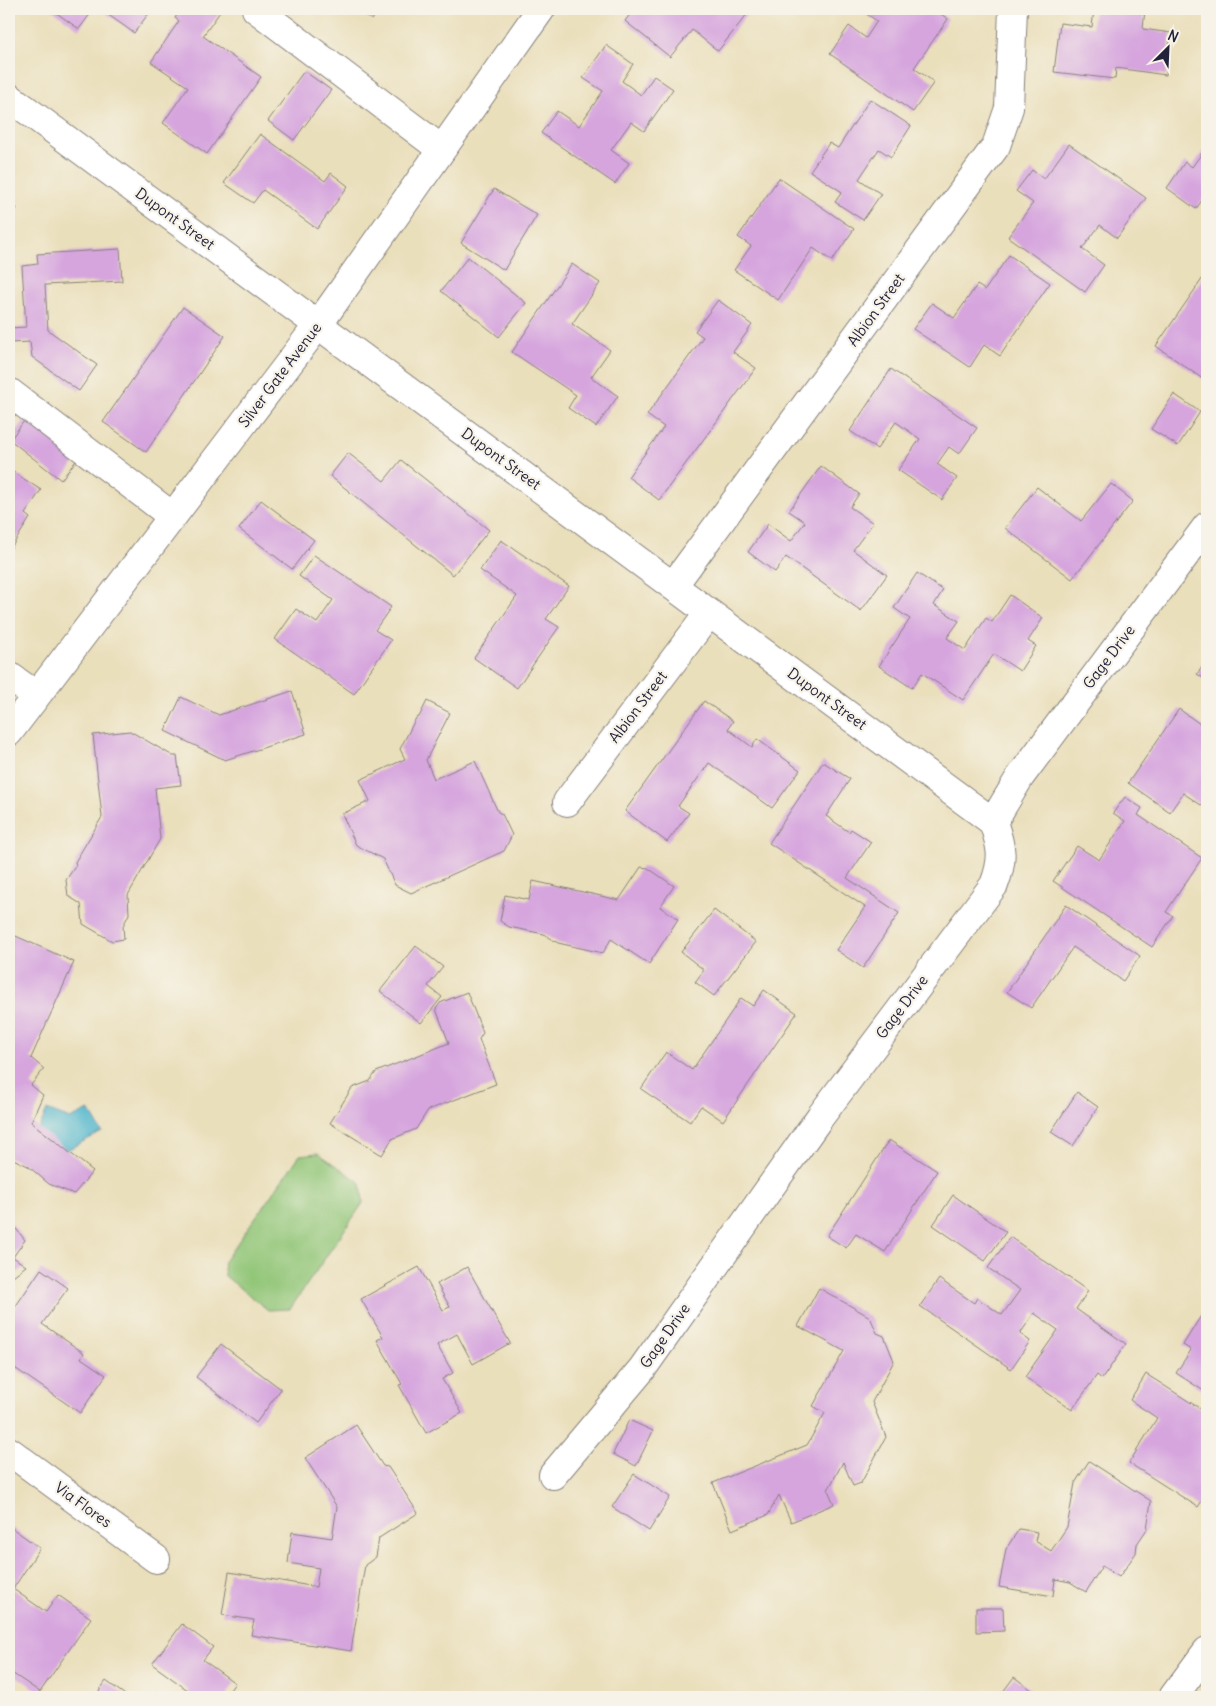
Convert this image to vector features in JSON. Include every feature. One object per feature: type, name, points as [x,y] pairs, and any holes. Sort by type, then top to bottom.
[{"type":"street","points":[[256,9],[441,149]]},
{"type":"street","name":"Silver Gate Avenue","points":[[9,732],[318,325],[540,9]]},
{"type":"street","name":"Albion Street","points":[[673,586],[996,146],[1009,108],[1013,9]]},
{"type":"street","name":"Dupont Street","points":[[9,97],[993,822]]},
{"type":"street","points":[[9,392],[172,516]]},
{"type":"street","name":"Gage Drive","points":[[553,1475],[642,1369],[820,1117],[994,885],[999,870],[1001,847],[993,822],[1020,776],[1207,526]]},
{"type":"street","name":"Albion Street","points":[[567,802],[709,613]]},
{"type":"street","points":[[9,676],[36,696]]},
{"type":"street","name":"Via Flores","points":[[9,1451],[156,1559]]},
{"type":"street","points":[[1173,1697],[1207,1651]]},
{"type":"green space","points":[[318,1153],[361,1183],[363,1203],[290,1309],[268,1310],[225,1276],[223,1263],[300,1155]]},
{"type":"water","points":[[47,1110],[70,1119],[89,1110],[102,1132],[65,1151],[38,1130]]},
{"type":"building","points":[[51,9],[94,9],[79,29]]},
{"type":"building","points":[[100,9],[152,9],[134,33]]},
{"type":"building","points":[[181,9],[222,9],[203,36],[261,77],[207,154],[163,123],[188,87],[151,62],[179,21],[175,18]]},
{"type":"building","points":[[356,9],[379,9],[372,20]]},
{"type":"building","points":[[634,9],[742,9],[748,13],[718,51],[692,30],[670,57],[625,21]]},
{"type":"building","points":[[859,9],[934,9],[948,19],[914,68],[934,82],[913,112],[830,54],[849,26],[866,38],[877,21]]},
{"type":"building","points":[[1094,9],[1145,9],[1143,29],[1171,33],[1166,75],[1116,68],[1115,79],[1054,72],[1060,23],[1092,27]]},
{"type":"building","points":[[606,45],[633,64],[622,81],[641,95],[654,76],[673,89],[644,131],[631,122],[611,150],[629,163],[615,184],[541,133],[557,111],[579,126],[603,91],[583,78]]},
{"type":"building","points":[[304,71],[331,90],[294,140],[268,121]]},
{"type":"building","points":[[870,99],[911,126],[891,157],[879,149],[859,179],[881,194],[863,220],[835,202],[842,192],[810,171],[829,143],[838,148]]},
{"type":"building","points":[[260,134],[325,181],[331,173],[348,186],[317,229],[263,190],[253,203],[224,183]]},
{"type":"building","points":[[1069,144],[1146,198],[1117,238],[1100,225],[1082,249],[1104,265],[1085,292],[1008,237],[1033,203],[1016,191],[1032,170],[1044,179]]},
{"type":"building","points":[[1207,146],[1207,193],[1196,209],[1167,188],[1185,162],[1192,167]]},
{"type":"building","points":[[779,178],[854,229],[832,261],[813,248],[778,300],[734,270],[751,246],[738,237]]},
{"type":"building","points":[[494,189],[537,215],[504,270],[461,243]]},
{"type":"building","points":[[9,203],[17,208],[9,220]]},
{"type":"building","points":[[120,249],[122,281],[45,285],[48,330],[97,365],[79,391],[32,357],[30,342],[9,343],[9,328],[26,327],[22,266],[38,264],[37,254]]},
{"type":"building","points":[[1009,255],[1050,283],[1000,356],[984,345],[970,367],[913,329],[932,303],[954,318],[977,285],[985,290]]},
{"type":"building","points":[[468,257],[526,303],[499,337],[441,291]]},
{"type":"building","points":[[572,264],[600,283],[572,324],[610,350],[591,377],[618,396],[596,427],[568,408],[576,395],[512,352]]},
{"type":"building","points":[[1207,272],[1207,382],[1156,346]]},
{"type":"building","points":[[718,300],[752,325],[733,352],[756,368],[659,500],[628,477],[664,427],[647,415],[703,337],[695,331]]},
{"type":"building","points":[[183,307],[225,336],[146,452],[103,422]]},
{"type":"building","points":[[891,369],[977,428],[959,454],[949,447],[937,464],[957,478],[942,500],[898,470],[920,439],[896,422],[877,449],[850,431]]},
{"type":"building","points":[[1174,394],[1200,412],[1178,446],[1151,429]]},
{"type":"building","points":[[27,417],[79,457],[61,480],[10,440]]},
{"type":"building","points":[[348,453],[384,481],[401,460],[489,530],[453,575],[330,476]]},
{"type":"building","points":[[821,466],[859,494],[850,507],[873,523],[853,550],[887,575],[861,611],[786,557],[775,572],[748,552],[768,524],[791,541],[805,522],[789,511]]},
{"type":"building","points":[[10,470],[41,490],[25,514],[30,518],[9,551]]},
{"type":"building","points":[[1111,484],[1133,501],[1072,579],[1005,528],[1037,487],[1081,521]]},
{"type":"building","points":[[261,500],[314,540],[292,569],[239,529]]},
{"type":"building","points":[[501,540],[569,586],[546,619],[559,627],[517,688],[474,658],[517,596],[480,570]]},
{"type":"building","points":[[314,555],[391,607],[375,630],[391,640],[354,694],[275,639],[296,609],[317,623],[333,600],[299,576]]},
{"type":"building","points":[[917,573],[943,590],[934,605],[959,621],[947,638],[965,650],[986,618],[992,622],[1010,595],[1043,618],[1028,641],[1036,646],[1020,671],[994,654],[963,700],[922,673],[912,688],[879,666],[910,619],[894,608]]},
{"type":"building","points":[[1207,660],[1207,681],[1197,674]]},
{"type":"building","points":[[292,691],[306,734],[225,760],[165,731],[181,697],[219,715]]},
{"type":"building","points":[[427,701],[450,713],[426,760],[434,779],[475,761],[498,812],[502,814],[512,835],[504,851],[411,893],[395,885],[383,859],[356,845],[342,814],[370,801],[360,780],[405,759],[400,749]]},
{"type":"building","points":[[704,701],[733,721],[728,729],[752,747],[757,739],[800,770],[772,808],[709,763],[678,806],[689,813],[667,842],[625,811]]},
{"type":"building","points":[[1179,709],[1207,729],[1207,809],[1183,793],[1170,812],[1128,783]]},
{"type":"building","points":[[130,731],[173,756],[177,756],[181,785],[155,788],[160,839],[128,895],[129,914],[123,926],[124,939],[112,941],[83,924],[81,904],[68,896],[66,880],[102,817],[93,735]]},
{"type":"building","points":[[823,762],[850,779],[826,816],[849,832],[851,829],[871,842],[847,878],[899,913],[863,968],[836,950],[865,907],[769,843]]},
{"type":"building","points":[[1125,797],[1142,808],[1138,815],[1202,858],[1166,912],[1173,916],[1152,947],[1053,881],[1077,846],[1099,860],[1125,821],[1113,813]]},
{"type":"building","points":[[641,867],[648,868],[674,886],[660,907],[678,919],[649,964],[611,939],[603,953],[558,943],[544,934],[509,927],[500,921],[505,895],[529,900],[533,881],[619,900]]},
{"type":"building","points":[[1066,905],[1140,956],[1123,981],[1073,947],[1031,1008],[1007,992]]},
{"type":"building","points":[[714,910],[756,942],[714,996],[695,982],[704,970],[681,952]]},
{"type":"building","points":[[9,933],[74,962],[31,1058],[44,1069],[31,1085],[43,1095],[31,1122],[93,1171],[74,1194],[49,1184],[28,1166],[9,1157]]},
{"type":"building","points":[[416,946],[443,967],[428,986],[442,997],[421,1023],[380,991]]},
{"type":"building","points":[[764,990],[797,1013],[723,1121],[701,1106],[690,1122],[641,1089],[666,1052],[692,1070],[741,998],[753,1006]]},
{"type":"building","points":[[467,992],[483,1033],[479,1039],[496,1084],[428,1110],[416,1129],[392,1139],[382,1155],[330,1123],[352,1088],[370,1081],[376,1072],[449,1043],[436,1009],[440,1003]]},
{"type":"building","points":[[1077,1092],[1098,1107],[1073,1146],[1051,1132]]},
{"type":"building","points":[[889,1140],[937,1171],[885,1252],[856,1234],[846,1248],[827,1236]]},
{"type":"building","points":[[953,1195],[1006,1232],[985,1261],[933,1225]]},
{"type":"building","points":[[9,1220],[25,1240],[13,1257],[26,1266],[9,1279]]},
{"type":"building","points":[[1010,1237],[1088,1291],[1076,1309],[1126,1344],[1102,1379],[1097,1375],[1072,1410],[1025,1377],[1058,1330],[1034,1313],[1020,1334],[1030,1341],[1011,1369],[920,1306],[939,1279],[974,1303],[977,1298],[1002,1315],[1020,1290],[988,1268]]},
{"type":"building","points":[[419,1267],[443,1310],[450,1307],[437,1284],[467,1267],[510,1343],[473,1364],[457,1334],[437,1345],[453,1373],[442,1379],[462,1413],[426,1433],[399,1385],[402,1384],[377,1340],[383,1337],[361,1299]]},
{"type":"building","points":[[41,1269],[68,1288],[42,1324],[84,1353],[81,1358],[106,1375],[80,1413],[9,1364],[9,1316]]},
{"type":"building","points":[[819,1288],[870,1317],[877,1333],[884,1336],[894,1361],[872,1402],[886,1437],[861,1483],[853,1486],[843,1462],[828,1490],[834,1504],[791,1522],[779,1495],[768,1515],[732,1530],[713,1483],[807,1445],[825,1413],[813,1406],[844,1351],[798,1326]]},
{"type":"building","points":[[1207,1306],[1207,1393],[1176,1373],[1191,1350],[1183,1345]]},
{"type":"building","points":[[221,1344],[281,1389],[256,1423],[196,1377]]},
{"type":"building","points":[[1146,1374],[1207,1413],[1207,1483],[1205,1486],[1207,1487],[1207,1493],[1198,1507],[1129,1463],[1157,1418],[1130,1400]]},
{"type":"building","points":[[629,1420],[653,1431],[636,1466],[613,1454]]},
{"type":"building","points":[[356,1425],[383,1466],[388,1467],[418,1513],[379,1538],[376,1557],[365,1565],[351,1651],[251,1635],[254,1620],[222,1615],[229,1572],[316,1587],[319,1568],[288,1563],[292,1532],[332,1538],[337,1507],[305,1458]]},
{"type":"building","points":[[1089,1461],[1151,1501],[1147,1529],[1137,1544],[1136,1553],[1119,1577],[1102,1566],[1086,1592],[1070,1582],[1055,1579],[1053,1596],[999,1587],[1006,1549],[1019,1529],[1037,1532],[1035,1541],[1051,1551],[1067,1527],[1075,1483]]},
{"type":"building","points":[[634,1474],[670,1497],[649,1531],[612,1507]]},
{"type":"building","points":[[9,1526],[40,1548],[13,1589],[46,1612],[58,1595],[91,1618],[40,1692],[9,1671]]},
{"type":"building","points":[[976,1608],[1003,1608],[1004,1631],[976,1632]]},
{"type":"building","points":[[182,1624],[213,1647],[203,1660],[235,1683],[225,1697],[185,1697],[189,1691],[152,1664]]},
{"type":"building","points":[[1014,1677],[1040,1696],[999,1697]]},
{"type":"building","points":[[106,1681],[128,1697],[95,1697]]}]
